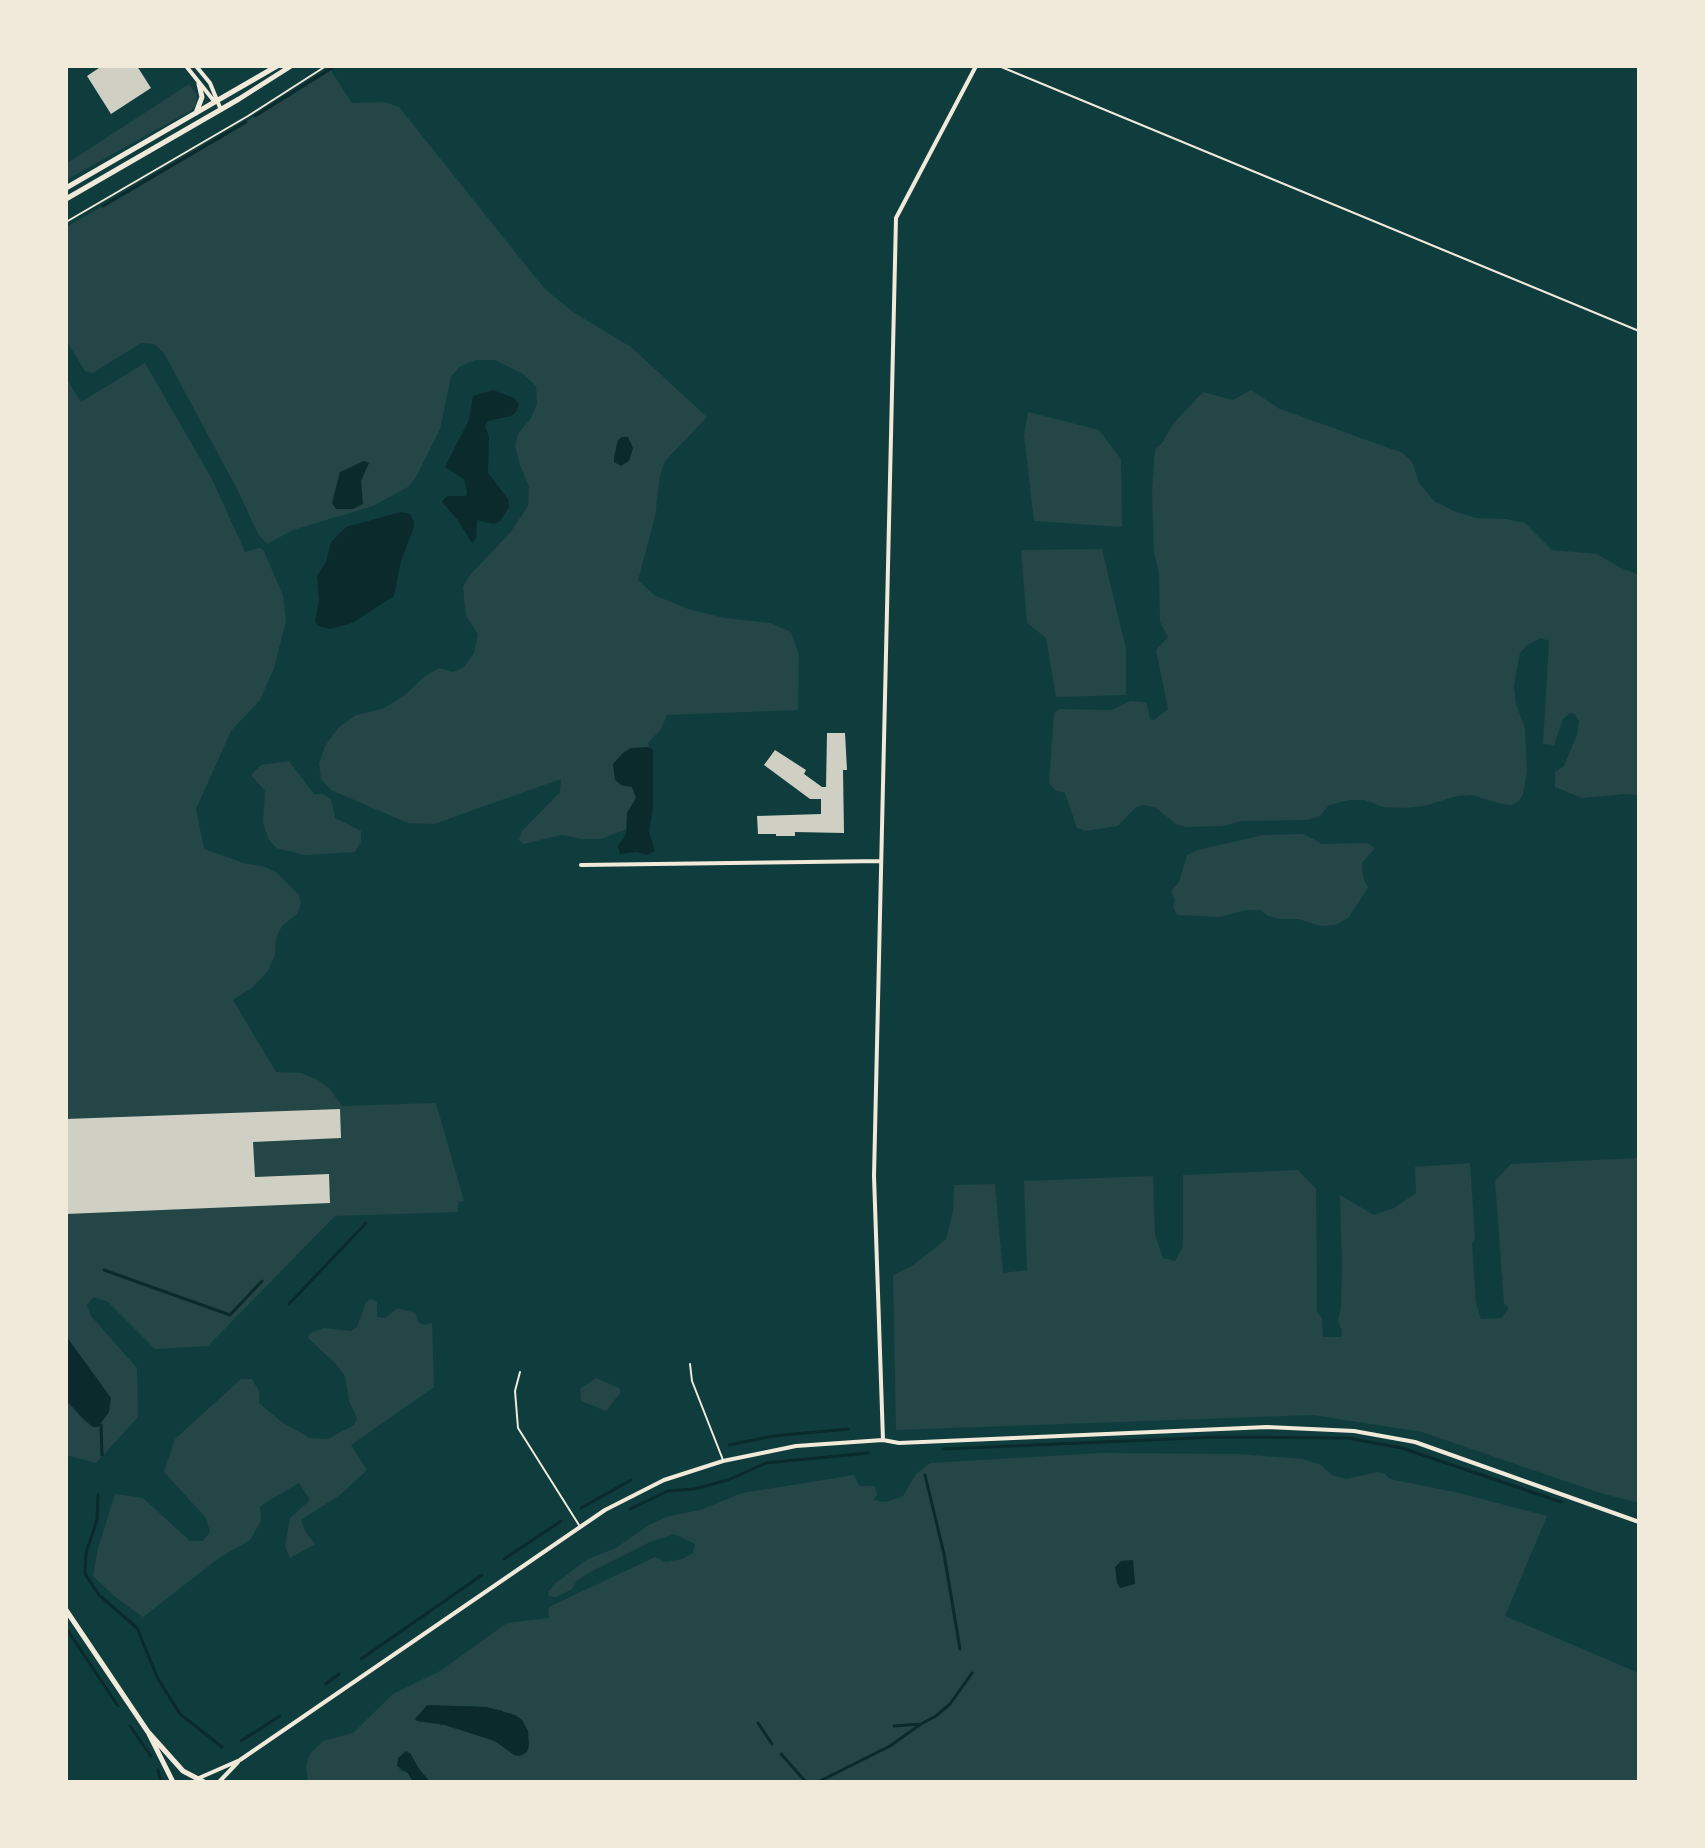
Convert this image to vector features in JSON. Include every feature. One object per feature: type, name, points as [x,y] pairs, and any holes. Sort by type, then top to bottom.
[{"type":"main road","points":[[66,188],[277,66]]},
{"type":"main road","points":[[66,199],[291,66]]},
{"type":"main road","points":[[195,115],[202,97],[199,84]]},
{"type":"main road","points":[[66,1610],[148,1732],[174,1782],[190,1776]]},
{"type":"main road","points":[[148,1732],[183,1771],[202,1780]]},
{"type":"street","points":[[186,66],[221,110]]},
{"type":"street","points":[[196,66],[210,83],[216,103]]},
{"type":"street","points":[[883,1440],[874,1176],[896,218],[976,66]]},
{"type":"street","points":[[581,865],[881,861]]},
{"type":"street","points":[[202,1780],[240,1760],[579,1526],[652,1485],[723,1461],[796,1446],[883,1440],[899,1443],[1267,1427],[1354,1431],[1415,1442],[1639,1522]]},
{"type":"street","points":[[219,1782],[240,1760]]},
{"type":"lane","points":[[999,66],[1639,331]]},
{"type":"lane","points":[[690,1364],[692,1381],[723,1461]]},
{"type":"lane","points":[[520,1372],[515,1391],[518,1428],[579,1526]]},
{"type":"path","points":[[66,222],[248,116],[326,66]]},
{"type":"shaded area","points":[[330,69],[352,103],[385,102],[399,107],[544,288],[573,312],[631,347],[707,417],[665,461],[660,475],[655,517],[638,580],[654,595],[691,610],[770,623],[791,632],[799,655],[798,710],[667,715],[661,729],[648,743],[649,747],[624,752],[613,764],[621,785],[632,787],[636,798],[628,813],[627,829],[601,839],[562,835],[523,844],[519,840],[522,831],[560,792],[561,779],[434,824],[408,823],[331,790],[321,779],[319,763],[325,746],[338,728],[356,715],[382,709],[404,696],[425,676],[439,668],[453,672],[464,667],[474,653],[478,634],[466,616],[463,587],[470,575],[510,533],[528,506],[529,487],[515,446],[518,434],[531,418],[537,404],[536,386],[523,374],[495,360],[475,360],[459,367],[451,377],[440,429],[408,487],[373,506],[293,530],[267,544],[258,534],[164,353],[154,344],[141,343],[93,373],[85,371],[66,340],[66,227],[184,160]]},
{"type":"shaded area","points":[[189,84],[197,95],[196,105],[190,111],[66,180],[66,164]]},
{"type":"shaded area","points":[[145,363],[212,479],[245,552],[260,548],[264,551],[283,596],[286,621],[274,668],[260,700],[231,731],[196,809],[204,849],[276,872],[299,895],[301,904],[297,914],[282,926],[276,938],[275,955],[268,971],[253,987],[233,1000],[276,1072],[301,1073],[318,1080],[329,1088],[342,1106],[436,1103],[464,1201],[458,1202],[458,1212],[335,1216],[208,1346],[155,1349],[108,1302],[94,1297],[87,1305],[91,1316],[137,1368],[138,1417],[96,1463],[66,1455],[66,378],[81,402]]},
{"type":"shaded area","points":[[493,390],[514,398],[519,404],[511,416],[488,421],[485,426],[489,437],[488,473],[508,499],[509,507],[500,521],[494,524],[477,520],[476,538],[472,543],[442,502],[447,496],[466,496],[467,491],[464,479],[445,467],[469,420],[473,396]]},
{"type":"shaded area","points":[[1251,390],[1280,409],[1403,453],[1412,462],[1419,483],[1434,501],[1456,512],[1476,518],[1525,523],[1552,550],[1597,554],[1639,575],[1639,795],[1582,798],[1555,787],[1555,772],[1564,766],[1577,735],[1579,721],[1575,714],[1570,713],[1563,719],[1554,745],[1543,744],[1549,641],[1541,638],[1527,645],[1520,653],[1514,686],[1516,704],[1525,728],[1527,772],[1523,794],[1519,801],[1511,805],[1472,795],[1403,808],[1350,800],[1329,805],[1320,816],[1308,820],[1241,821],[1224,826],[1185,827],[1176,824],[1155,807],[1143,805],[1136,807],[1118,826],[1085,831],[1077,828],[1065,793],[1055,790],[1049,783],[1054,713],[1060,709],[1112,710],[1131,701],[1147,704],[1150,719],[1154,720],[1168,709],[1156,650],[1168,637],[1160,622],[1159,572],[1154,553],[1152,492],[1155,449],[1203,392],[1233,400]]},
{"type":"shaded area","points":[[1028,412],[1099,430],[1121,459],[1122,527],[1034,521],[1024,435]]},
{"type":"shaded area","points":[[628,437],[633,448],[629,461],[621,466],[614,462],[614,457],[618,440]]},
{"type":"shaded area","points":[[364,461],[369,463],[361,481],[363,504],[353,509],[336,509],[332,503],[340,472]]},
{"type":"shaded area","points":[[401,512],[410,514],[414,527],[401,561],[394,596],[352,623],[330,629],[318,626],[315,621],[319,600],[317,576],[326,562],[331,542],[346,527]]},
{"type":"shaded area","points":[[1102,549],[1126,649],[1126,695],[1056,697],[1046,638],[1027,623],[1021,550]]},
{"type":"shaded area","points":[[648,747],[653,750],[653,806],[649,832],[655,851],[647,855],[637,852],[620,854],[618,846],[626,834],[627,813],[636,798],[632,787],[615,780],[613,764],[631,748]]},
{"type":"shaded area","points":[[289,761],[314,794],[331,799],[335,818],[361,831],[361,841],[355,852],[305,855],[276,848],[268,838],[263,822],[265,791],[251,775],[261,765]]},
{"type":"shaded area","points":[[1304,834],[1322,844],[1367,843],[1375,848],[1362,863],[1363,878],[1368,888],[1348,918],[1335,925],[1321,926],[1299,919],[1278,919],[1260,910],[1246,910],[1220,917],[1177,915],[1171,891],[1179,882],[1187,855],[1263,835]]},
{"type":"shaded area","points":[[1639,1158],[1639,1503],[1597,1492],[1422,1432],[1313,1415],[896,1430],[893,1275],[912,1266],[946,1239],[953,1212],[954,1185],[995,1184],[1003,1273],[1027,1270],[1024,1181],[1153,1176],[1155,1235],[1163,1258],[1175,1261],[1183,1246],[1183,1175],[1298,1170],[1316,1189],[1317,1312],[1322,1318],[1323,1337],[1341,1337],[1338,1321],[1342,1264],[1340,1195],[1374,1215],[1394,1208],[1416,1193],[1415,1167],[1470,1163],[1476,1303],[1481,1319],[1501,1318],[1509,1308],[1504,1303],[1495,1181],[1511,1164]]},
{"type":"shaded area","points":[[371,1299],[377,1302],[377,1317],[385,1318],[398,1308],[415,1313],[418,1322],[425,1325],[432,1323],[434,1387],[351,1445],[367,1470],[340,1495],[301,1520],[315,1544],[290,1558],[285,1546],[290,1518],[310,1500],[299,1483],[260,1506],[261,1521],[250,1540],[219,1558],[143,1617],[114,1596],[93,1576],[98,1548],[115,1494],[143,1498],[190,1541],[203,1541],[210,1532],[206,1518],[164,1472],[175,1439],[241,1379],[252,1379],[259,1391],[259,1403],[283,1423],[310,1438],[328,1439],[354,1425],[357,1418],[349,1401],[345,1376],[308,1338],[310,1333],[324,1328],[351,1331],[357,1327],[366,1302]]},
{"type":"shaded area","points":[[66,1336],[111,1398],[109,1412],[98,1427],[83,1419],[66,1400]]},
{"type":"shaded area","points":[[596,1378],[619,1388],[621,1392],[606,1411],[581,1401],[580,1389]]},
{"type":"shaded area","points":[[1101,1453],[1238,1454],[1303,1459],[1346,1479],[1378,1472],[1390,1479],[1547,1516],[1505,1616],[1639,1673],[1639,1782],[430,1782],[410,1753],[399,1770],[408,1773],[413,1782],[308,1782],[306,1766],[310,1754],[323,1741],[353,1733],[393,1694],[440,1671],[507,1623],[549,1618],[548,1609],[551,1606],[655,1557],[666,1562],[693,1553],[695,1544],[674,1534],[650,1542],[594,1570],[577,1580],[572,1589],[556,1597],[549,1596],[548,1592],[556,1583],[586,1560],[616,1548],[649,1525],[669,1516],[700,1510],[742,1493],[854,1475],[859,1486],[875,1486],[877,1495],[873,1500],[886,1502],[903,1496],[916,1474],[930,1463]],"holes":[[[466,1706],[502,1710],[514,1755],[495,1741],[445,1725],[418,1721]]]},
{"type":"shaded area","points":[[1133,1560],[1135,1584],[1120,1588],[1115,1567],[1121,1561]]},
{"type":"shaded area","points":[[427,1705],[487,1707],[515,1715],[528,1731],[527,1752],[514,1755],[495,1741],[445,1725],[417,1721],[415,1719]]},
{"type":"shaded area","points":[[406,1751],[430,1782],[413,1782],[408,1773],[397,1766],[398,1758]]},
{"type":"building","points":[[102,66],[137,66],[151,88],[111,114],[87,76]]},
{"type":"building","points":[[827,733],[845,733],[844,833],[795,832],[795,836],[758,834],[757,816],[821,814],[821,799],[810,799],[764,765],[775,750],[826,787]]},
{"type":"building","points":[[340,1109],[341,1138],[253,1142],[255,1177],[329,1174],[330,1203],[66,1214],[66,1119]]},
{"type":"waterway","points":[[255,116],[335,66]]},
{"type":"waterway","points":[[103,206],[246,122]]},
{"type":"waterway","points":[[289,1304],[366,1223]]},
{"type":"waterway","points":[[104,1270],[230,1315],[262,1281]]},
{"type":"waterway","points":[[101,1425],[102,1455]]},
{"type":"waterway","points":[[729,1445],[773,1436],[848,1429]]},
{"type":"waterway","points":[[943,1449],[1217,1437],[1347,1438],[1402,1448],[1561,1502]]},
{"type":"waterway","points":[[630,1509],[668,1491],[694,1489],[728,1480],[766,1463],[868,1453]]},
{"type":"waterway","points":[[925,1475],[944,1554],[960,1649]]},
{"type":"waterway","points":[[581,1508],[631,1480]]},
{"type":"waterway","points":[[98,1495],[97,1520],[86,1553],[85,1574],[99,1595],[137,1628],[157,1677],[180,1714],[222,1747]]},
{"type":"waterway","points":[[504,1559],[561,1521]]},
{"type":"waterway","points":[[361,1659],[482,1575]]},
{"type":"waterway","points":[[66,1628],[118,1706]]},
{"type":"waterway","points":[[894,1726],[921,1724],[936,1716],[950,1704],[972,1673]]},
{"type":"waterway","points":[[326,1684],[339,1674]]},
{"type":"waterway","points":[[241,1741],[280,1716]]},
{"type":"waterway","points":[[758,1723],[772,1744]]},
{"type":"waterway","points":[[818,1782],[890,1746],[921,1724]]},
{"type":"waterway","points":[[130,1726],[151,1756]]},
{"type":"waterway","points":[[781,1754],[806,1782]]},
{"type":"waterway","points":[[158,1770],[161,1782]]}]
